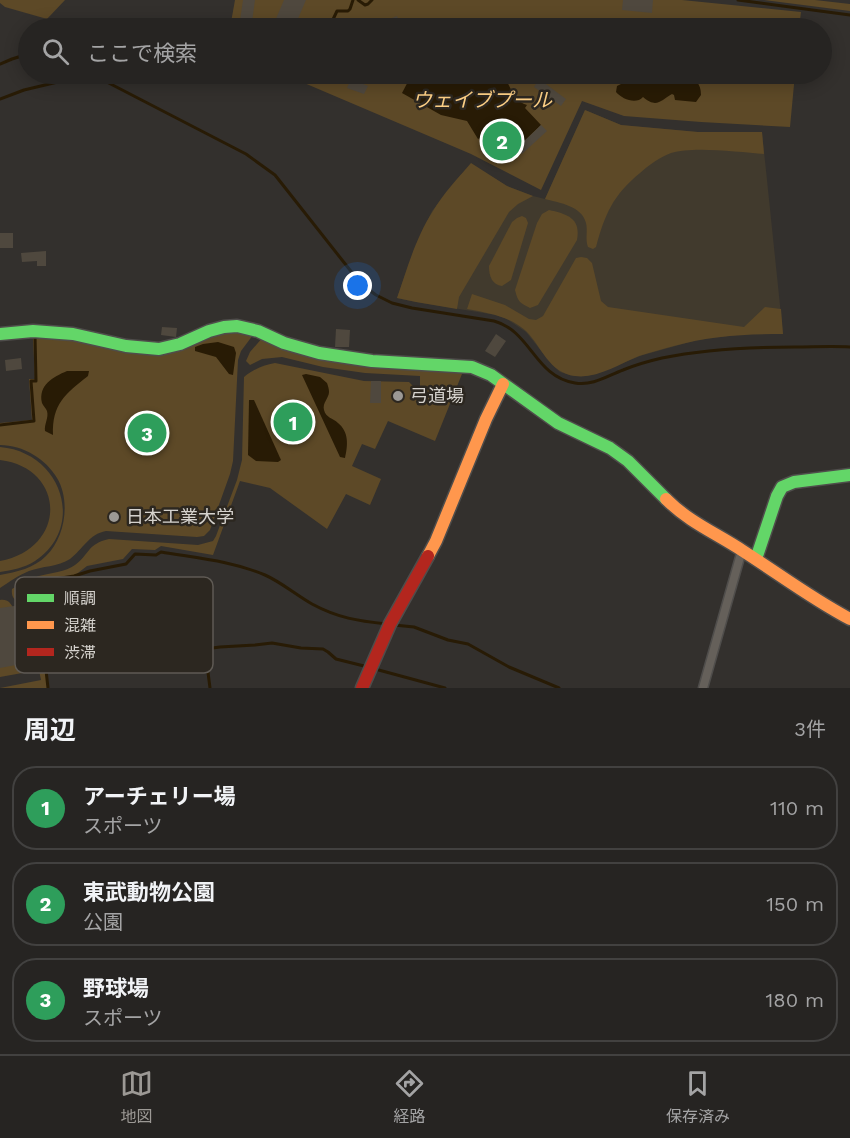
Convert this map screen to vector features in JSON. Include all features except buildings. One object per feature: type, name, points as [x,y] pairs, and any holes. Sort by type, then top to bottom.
[{"type":"street","points":[[0,334],[33,331],[73,334],[126,346],[159,349],[180,344],[209,331],[237,326],[258,331],[284,343],[319,353],[372,361],[472,367],[491,375],[558,423],[610,448],[628,461],[670,503],[699,526],[742,550],[827,607],[850,619]]},
{"type":"street","points":[[362,688],[390,624],[435,541],[503,384]]},
{"type":"street","points":[[756,559],[777,496],[782,488],[794,482],[850,475]]},
{"type":"street","points":[[703,688],[742,550]]},
{"type":"shaded area","points":[[0,0],[65,0],[48,18],[5,7]]},
{"type":"shaded area","points":[[235,0],[682,0],[801,12],[800,18],[232,18]]},
{"type":"shaded area","points":[[764,0],[815,0],[850,4],[850,11]]},
{"type":"shaded area","points":[[306,84],[794,84],[790,127],[624,116],[582,101],[541,190],[471,154]]},
{"type":"shaded area","points":[[585,110],[621,125],[698,132],[762,132],[783,334],[746,334],[697,340],[640,356],[596,374],[573,376],[560,372],[526,332],[507,319],[496,315],[397,298],[415,247],[432,211],[471,164],[507,186],[545,199]]},
{"type":"shaded area","points":[[585,110],[621,125],[698,132],[762,132],[764,154],[691,150],[671,153],[663,157],[647,167],[623,189],[611,206],[596,247],[593,249],[588,247],[584,217],[570,206],[545,199]]},
{"type":"shaded area","points":[[471,163],[507,186],[533,196],[509,212],[459,297],[457,309],[397,298],[412,253],[427,221],[441,198]]},
{"type":"shaded area","points":[[549,210],[567,215],[575,222],[577,240],[538,305],[530,308],[520,302],[515,290],[537,223],[542,214]]},
{"type":"shaded area","points":[[522,216],[528,223],[511,280],[502,286],[496,284],[492,279],[489,266],[512,222]]},
{"type":"shaded area","points":[[576,258],[587,258],[592,263],[601,301],[608,307],[744,327],[765,307],[781,309],[783,334],[741,335],[701,340],[639,356],[600,373],[575,376],[566,374],[552,365],[532,337],[513,322],[467,309],[472,294],[505,305],[529,319],[536,320],[543,316]]},
{"type":"shaded area","points":[[226,331],[253,335],[241,351],[238,360],[233,461],[210,530],[204,536],[197,537],[106,531],[95,535],[65,562],[29,571],[15,577],[0,588],[0,575],[19,571],[46,556],[58,539],[64,519],[64,497],[61,487],[47,465],[25,450],[0,445],[0,423],[32,420],[29,379],[35,379],[33,339],[74,339],[138,352]]},
{"type":"shaded area","points":[[263,337],[282,347],[464,369],[435,441],[388,421],[375,449],[362,444],[352,466],[381,479],[370,505],[346,494],[327,529],[270,488],[240,481],[213,555],[161,546],[155,550],[132,549],[123,559],[87,566],[74,576],[35,577],[71,567],[97,544],[109,539],[198,545],[213,541],[237,480],[242,460],[244,377],[259,368],[275,363],[364,381],[409,382],[415,388],[420,388],[420,376],[365,373],[323,367],[282,357],[262,359],[250,365],[246,361],[250,352]]},
{"type":"shaded area","points":[[0,447],[21,452],[39,462],[52,476],[60,493],[63,511],[60,529],[51,546],[35,561],[0,572],[0,561],[22,553],[38,541],[47,525],[50,509],[47,492],[37,477],[22,466],[0,460]]},
{"type":"shaded area","points":[[15,587],[15,600],[13,598],[12,589]]},
{"type":"shaded area","points":[[0,600],[10,603],[14,610],[15,673],[22,673],[0,677]]},
{"type":"shaded area","points":[[40,673],[46,673],[48,688],[0,688],[41,680]]},
{"type":"water","name":"ウェイブプール","points":[[407,84],[508,84],[515,97],[527,105],[525,108],[541,125],[517,148],[506,137],[504,138],[495,124],[496,131],[478,139],[467,121],[441,115],[402,93]]},
{"type":"water","points":[[621,84],[698,84],[701,95],[696,102],[675,100],[672,94],[655,103],[643,97],[637,101],[622,97],[616,92],[617,86]]},
{"type":"water","points":[[218,342],[234,347],[236,353],[233,375],[229,374],[216,357],[195,351],[195,347]]},
{"type":"water","points":[[67,371],[89,371],[88,376],[61,401],[55,415],[53,435],[45,431],[47,410],[42,403],[42,391],[48,382]]},
{"type":"water","points":[[302,375],[320,377],[327,383],[329,392],[324,410],[326,415],[344,430],[347,444],[345,458],[340,457]]},
{"type":"water","points":[[249,400],[254,400],[281,460],[278,462],[256,461],[248,455]]},
{"type":"waterway","points":[[334,18],[337,11],[348,11],[353,0]]},
{"type":"waterway","points":[[358,0],[365,5],[372,0]]},
{"type":"waterway","points":[[738,0],[850,15]]},
{"type":"waterway","points":[[0,64],[18,57]]},
{"type":"waterway","points":[[0,99],[49,84]]},
{"type":"waterway","points":[[110,84],[246,154],[275,175],[361,284],[376,295],[392,303],[412,308],[494,321],[506,326],[517,334],[551,372],[562,379],[582,384],[594,382],[647,362],[695,352],[761,347],[850,347]]},
{"type":"waterway","points":[[0,425],[34,421],[31,381],[36,381],[35,336]]},
{"type":"waterway","points":[[68,577],[126,564],[135,554],[156,555],[161,552],[240,566],[271,578],[331,613],[357,620],[387,624]]},
{"type":"waterway","points":[[394,625],[414,627],[448,640],[468,644],[509,667],[559,688]]},
{"type":"waterway","points":[[213,648],[272,643],[323,649],[336,659],[368,667]]},
{"type":"waterway","points":[[375,669],[445,688]]},
{"type":"waterway","points":[[46,673],[48,688]]},
{"type":"waterway","points":[[208,673],[210,688]]},
{"type":"traffic: fast","points":[[0,334],[33,331],[73,334],[126,346],[159,349],[180,344],[209,331],[237,326],[258,331],[284,343],[319,353],[372,361],[472,367],[491,375],[558,423],[610,448],[628,461],[666,499]]},
{"type":"traffic: fast","points":[[756,559],[782,487],[794,482],[850,475]]},
{"type":"traffic: slow","points":[[428,556],[503,384]]},
{"type":"traffic: slow","points":[[666,499],[694,521],[850,619]]},
{"type":"traffic: jam","points":[[362,688],[390,624],[428,556]]},
{"type":"place","name":"東武動物公園","points":[[502,141]]},
{"type":"place","name":"弓道場","points":[[398,396]]},
{"type":"place","name":"アーチェリー場","points":[[293,422]]},
{"type":"place","name":"野球場","points":[[147,433]]},
{"type":"place","name":"日本工業大学","points":[[114,517]]}]
